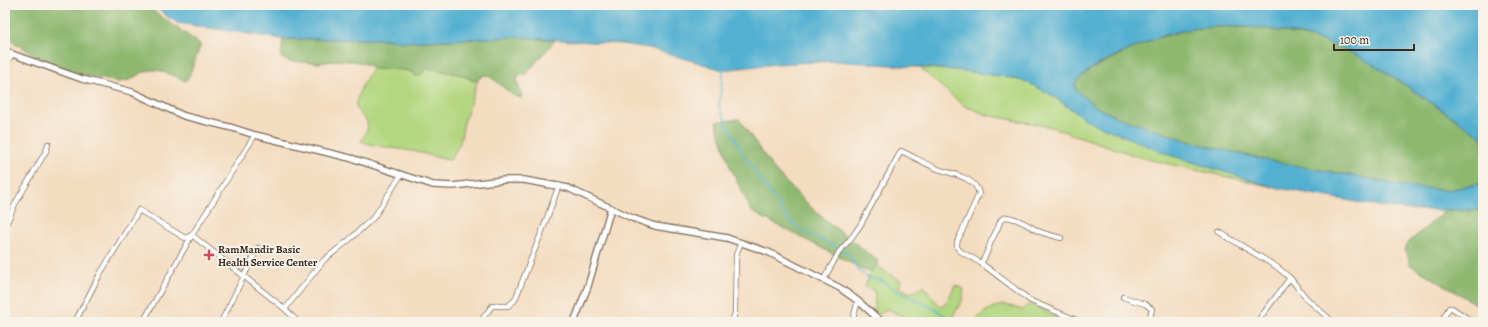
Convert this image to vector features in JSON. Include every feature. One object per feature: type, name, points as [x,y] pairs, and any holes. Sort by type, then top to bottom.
[{"type":"street","points":[[5,50],[12,54],[86,80],[132,92],[184,116],[255,135],[354,158],[433,185],[443,186],[503,180],[524,180],[559,185],[632,218],[655,226],[727,238],[768,252],[824,279],[858,301],[882,322]]},
{"type":"street","points":[[5,66],[12,54]]},
{"type":"street","points":[[143,322],[192,235],[255,135]]},
{"type":"street","points":[[5,227],[15,204],[46,151],[48,144]]},
{"type":"street","points":[[824,279],[839,252],[861,224],[901,151],[938,169],[966,179],[974,184],[978,189],[979,194],[957,242],[957,247],[960,251],[981,263],[1031,301],[1081,322]]},
{"type":"street","points":[[285,309],[324,260],[374,217],[401,175]]},
{"type":"street","points":[[480,322],[492,306],[508,306],[515,300],[559,185]]},
{"type":"street","points":[[574,322],[588,286],[611,208]]},
{"type":"street","points":[[75,322],[100,274],[139,210],[185,238],[192,235]]},
{"type":"street","points":[[981,263],[988,253],[991,241],[1000,226],[1002,218],[1006,217],[1028,224],[1044,233],[1061,238]]},
{"type":"street","points":[[1220,232],[1277,267],[1290,278],[1307,299],[1331,321]]},
{"type":"street","points":[[192,235],[285,309],[298,322]]},
{"type":"street","points":[[732,322],[735,313],[736,255],[741,242]]},
{"type":"street","points":[[221,322],[258,248]]},
{"type":"street","points":[[1257,322],[1290,278]]},
{"type":"street","points":[[1123,297],[1145,304],[1152,309],[1150,322]]},
{"type":"street","points":[[852,322],[858,301]]},
{"type":"street","points":[[1440,322],[1449,308],[1452,308],[1473,322]]},
{"type":"green space","points":[[5,5],[145,5],[200,44],[200,47],[188,79],[185,81],[158,70],[151,70],[141,73],[130,80],[118,82],[82,75],[40,59],[5,38]]},
{"type":"green space","points":[[1224,27],[1261,27],[1317,39],[1347,50],[1369,61],[1483,138],[1483,183],[1447,190],[1402,186],[1266,160],[1191,142],[1120,118],[1096,107],[1076,90],[1075,84],[1079,78],[1087,72],[1155,39],[1184,31]]},
{"type":"green space","points":[[515,37],[555,40],[526,74],[519,76],[517,80],[522,97],[520,98],[486,75],[482,76],[476,81],[462,75],[428,68],[418,77],[414,73],[407,70],[375,69],[366,64],[353,61],[340,60],[319,63],[289,61],[281,58],[283,39],[386,39],[403,42]]},
{"type":"green space","points":[[373,67],[375,69],[408,71],[416,76],[428,68],[462,75],[472,80],[478,80],[464,122],[460,143],[450,160],[361,141],[368,127],[365,119],[357,110],[356,105],[358,96]]},
{"type":"green space","points":[[920,68],[955,70],[1007,77],[1027,82],[1050,94],[1070,109],[1170,155],[1273,187],[1146,159],[1051,127],[987,115],[963,105]]},
{"type":"green space","points":[[739,119],[775,171],[818,214],[879,262],[870,273],[752,212],[731,169],[716,122]]},
{"type":"green space","points":[[1446,210],[1483,210],[1483,308],[1410,265],[1405,250],[1409,242]]},
{"type":"green space","points":[[877,265],[887,273],[902,281],[899,287],[910,293],[924,286],[942,307],[949,298],[955,285],[964,289],[962,301],[953,316],[962,322],[916,322],[886,309],[878,315],[874,310],[875,292],[865,287],[870,273]]},
{"type":"green space","points":[[1029,304],[1056,316],[1048,322],[974,322],[991,308],[1006,305],[1023,310]]},
{"type":"water","points":[[154,5],[1483,5],[1483,138],[1373,64],[1357,55],[1313,38],[1276,30],[1218,27],[1191,29],[1166,35],[1094,67],[1075,84],[1076,90],[1096,107],[1120,118],[1191,142],[1266,160],[1402,186],[1447,190],[1483,183],[1483,210],[1412,210],[1379,206],[1273,187],[1170,155],[1090,122],[1050,94],[1027,82],[1007,77],[955,70],[836,61],[775,64],[723,70],[649,48],[621,44],[515,37],[403,42],[386,39],[282,39],[178,23],[169,18]]},
{"type":"waterway","points":[[723,70],[719,107],[744,155],[788,219],[801,230],[845,251],[850,256],[857,269],[867,277],[883,281],[897,291],[937,310],[954,322]]},
{"type":"place","name":"RamMandir Basic Health Service Center","points":[[209,255]]}]
